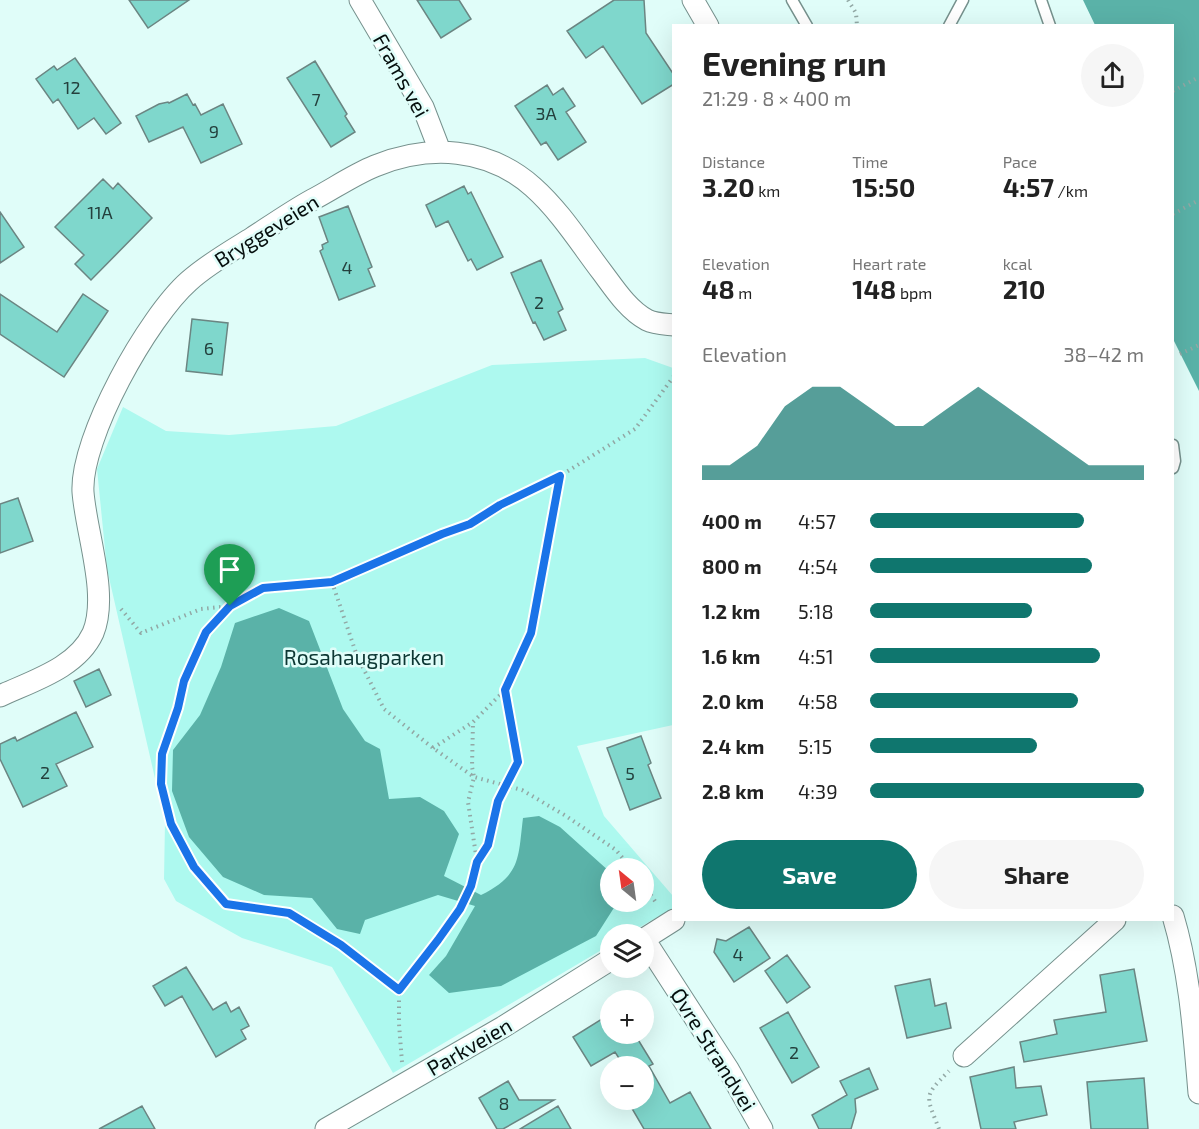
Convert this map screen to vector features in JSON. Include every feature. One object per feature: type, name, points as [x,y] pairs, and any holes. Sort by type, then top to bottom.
[{"type":"street","name":"Frams vei","points":[[360,0],[423,107],[440,151]]},
{"type":"street","points":[[693,0],[707,24]]},
{"type":"street","name":"Bryggeveien","points":[[0,696],[57,669],[79,652],[93,632],[99,597],[83,490],[88,451],[103,414],[143,339],[168,303],[189,280],[307,203],[374,167],[410,154],[459,152],[486,159],[506,167],[532,186],[550,205],[618,293],[634,310],[647,320],[672,325]]},
{"type":"street","points":[[654,933],[672,921]]},
{"type":"street","points":[[964,1056],[1114,921]]},
{"type":"street","points":[[1174,921],[1193,1022],[1199,1093]]},
{"type":"street","name":"Øvre Strandvei","points":[[654,954],[728,1069],[762,1129]]},
{"type":"street","name":"Parkveien","points":[[326,1129],[503,1027],[600,966]]},
{"type":"lane","points":[[792,0],[806,24]]},
{"type":"lane","points":[[950,24],[963,0]]},
{"type":"lane","points":[[1041,0],[1049,24]]},
{"type":"path","points":[[848,0],[856,14],[857,24]]},
{"type":"path","points":[[1174,90],[1199,77]]},
{"type":"path","points":[[1174,213],[1199,200]]},
{"type":"path","points":[[1180,354],[1199,345]]},
{"type":"path","points":[[399,990],[341,945],[289,913],[226,904],[194,867],[171,824],[161,784],[162,754],[178,708],[184,681],[206,632],[230,606],[263,588],[332,582],[470,524],[500,505],[560,476],[635,429],[672,379]]},
{"type":"path","points":[[433,748],[472,722],[505,690],[531,633],[560,476]]},
{"type":"path","points":[[332,582],[357,656],[384,709],[474,777],[522,790],[616,850],[623,858]]},
{"type":"path","points":[[99,597],[110,596],[141,633],[201,609],[230,606]]},
{"type":"path","points":[[403,1084],[399,990],[460,909],[471,886],[477,862],[488,845],[498,801],[518,762],[505,690]]},
{"type":"path","points":[[472,722],[474,777],[468,802],[477,862]]},
{"type":"path","points":[[939,1129],[928,1101],[929,1091],[964,1056]]},
{"type":"green space","name":"Rosahaugparken","points":[[645,358],[672,368],[672,725],[577,746],[604,816],[640,858],[600,858],[600,912],[654,912],[654,874],[672,895],[672,909],[645,924],[600,924],[600,951],[393,1073],[332,967],[242,938],[176,901],[164,879],[165,822],[107,569],[97,469],[123,407],[166,431],[229,435],[336,426],[492,365]]},
{"type":"shaded area","points":[[1083,0],[1199,0],[1199,391],[1174,341],[1174,24],[1095,24]]},
{"type":"shaded area","points":[[279,608],[309,621],[343,709],[365,741],[380,749],[389,799],[420,797],[444,811],[459,834],[444,876],[481,895],[494,888],[511,873],[518,855],[523,818],[539,816],[560,827],[600,863],[600,912],[611,912],[604,924],[600,924],[600,930],[596,936],[501,986],[449,993],[429,975],[446,956],[475,906],[438,895],[365,920],[360,934],[337,929],[312,898],[264,895],[223,877],[189,837],[172,791],[173,750],[200,715],[221,667],[235,623]]},
{"type":"building","points":[[129,0],[189,0],[148,28]]},
{"type":"building","points":[[417,0],[459,0],[471,19],[441,38]]},
{"type":"building","points":[[614,0],[644,0],[646,33],[672,72],[672,85],[642,104],[603,46],[586,58],[567,31]]},
{"type":"building","points":[[75,58],[121,123],[106,134],[94,118],[78,129],[58,99],[53,103],[36,79],[54,66],[57,70]]},
{"type":"building","points":[[315,61],[347,114],[345,116],[355,132],[331,147],[287,78]]},
{"type":"building","points":[[547,85],[553,95],[563,88],[575,106],[566,112],[586,142],[558,160],[546,142],[541,145],[515,106]]},
{"type":"building","points":[[187,94],[201,115],[223,104],[242,144],[201,163],[183,127],[149,142],[136,116],[159,104],[169,103]]},
{"type":"building","points":[[103,179],[113,189],[118,183],[152,218],[91,280],[75,264],[84,255],[55,227]]},
{"type":"building","points":[[464,186],[468,194],[471,192],[503,257],[477,270],[471,259],[468,261],[448,221],[436,227],[426,205]]},
{"type":"building","points":[[348,206],[372,267],[368,269],[375,286],[339,300],[320,251],[323,249],[322,245],[328,242],[319,217]]},
{"type":"building","points":[[0,212],[24,247],[0,263]]},
{"type":"building","points":[[541,260],[563,309],[558,312],[566,330],[544,340],[535,322],[533,323],[511,273]]},
{"type":"building","points":[[0,294],[57,332],[83,294],[108,311],[64,377],[0,334]]},
{"type":"building","points":[[192,319],[228,323],[222,375],[186,371]]},
{"type":"building","points":[[18,498],[33,541],[0,553],[0,504]]},
{"type":"building","points":[[99,669],[111,695],[86,707],[74,681]]},
{"type":"building","points":[[76,712],[93,747],[56,764],[67,786],[23,807],[0,759],[0,744],[15,737],[17,741]]},
{"type":"building","points":[[641,736],[651,763],[648,765],[661,798],[630,810],[607,748]]},
{"type":"building","points":[[749,927],[770,958],[734,982],[714,952],[717,939],[726,941]]},
{"type":"building","points":[[787,955],[810,987],[787,1003],[765,971]]},
{"type":"building","points":[[186,967],[213,1010],[226,1002],[231,1012],[239,1007],[249,1026],[241,1030],[246,1039],[216,1057],[182,996],[165,1006],[153,986]]},
{"type":"building","points":[[1134,969],[1147,1041],[1024,1062],[1020,1042],[1057,1034],[1054,1020],[1106,1012],[1100,975]]},
{"type":"building","points":[[930,979],[935,1006],[946,1003],[951,1028],[907,1038],[895,986]]},
{"type":"building","points":[[788,1012],[819,1067],[792,1083],[760,1028]]},
{"type":"building","points":[[600,1020],[600,1044],[641,1044],[648,1056],[618,1056],[615,1052],[608,1056],[600,1056],[600,1061],[591,1066],[573,1037]]},
{"type":"building","points":[[1014,1067],[1016,1088],[1041,1086],[1047,1115],[1014,1122],[1016,1129],[981,1129],[970,1077]]},
{"type":"building","points":[[869,1068],[878,1089],[855,1099],[856,1112],[851,1129],[819,1129],[812,1115],[847,1095],[840,1081]]},
{"type":"building","points":[[654,1075],[670,1103],[690,1092],[711,1129],[644,1129],[633,1110],[654,1110]]},
{"type":"building","points":[[1144,1078],[1148,1129],[1091,1129],[1087,1082]]},
{"type":"building","points":[[508,1081],[519,1100],[554,1100],[503,1129],[497,1129],[479,1098]]},
{"type":"building","points":[[142,1106],[155,1129],[99,1129]]},
{"type":"building","points":[[558,1106],[571,1129],[520,1129]]},
{"type":"route","points":[[560,476],[531,633],[505,690],[518,762],[498,801],[488,845],[477,862],[471,886],[460,909],[399,990],[341,945],[289,913],[226,904],[194,867],[171,824],[161,784],[162,754],[178,708],[184,681],[206,632],[230,606],[263,588],[332,582],[470,524],[500,505],[560,476]]}]
